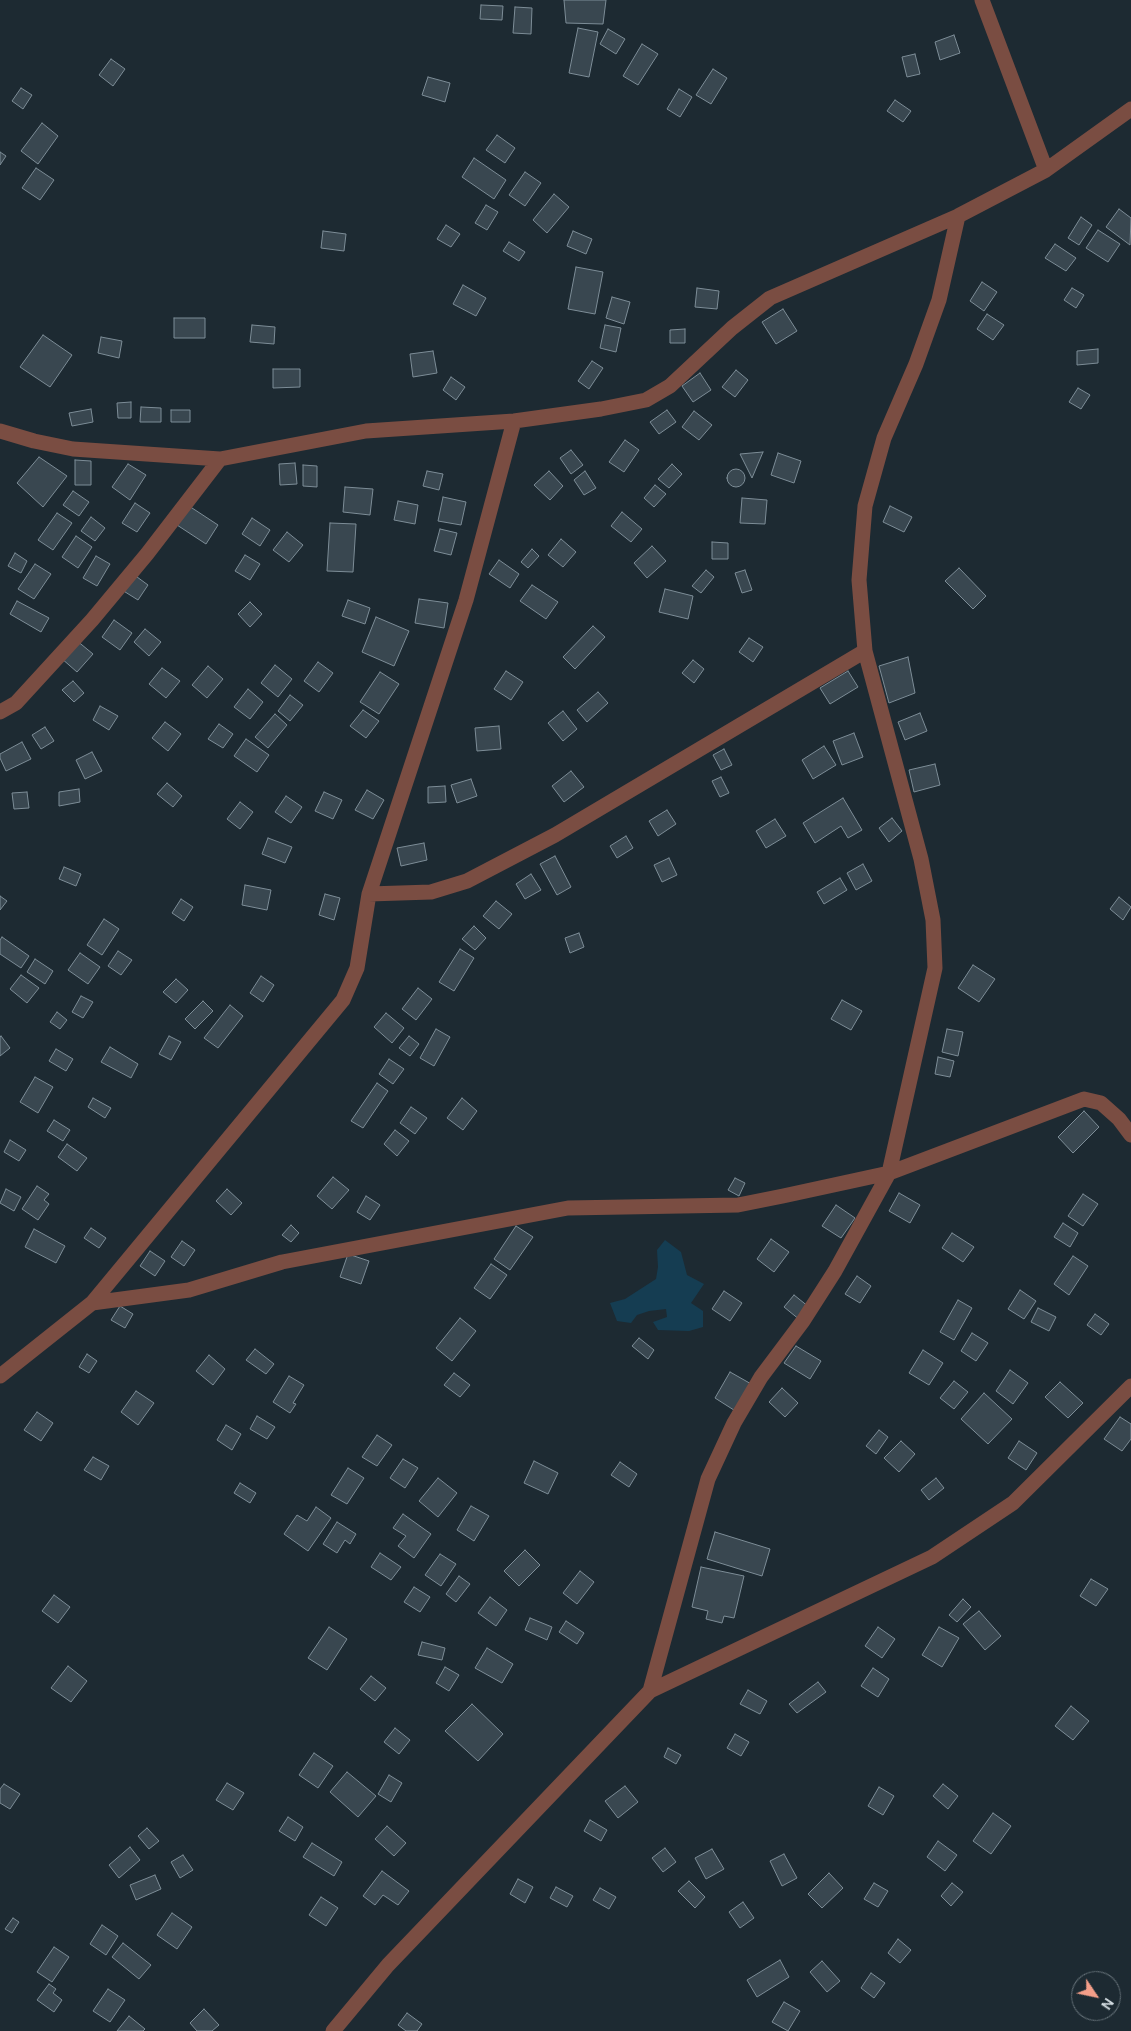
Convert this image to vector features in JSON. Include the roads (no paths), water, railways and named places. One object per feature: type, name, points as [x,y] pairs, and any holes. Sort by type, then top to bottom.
[{"type":"street","points":[[982,0],[1046,170]]},
{"type":"street","points":[[0,431],[73,449],[220,459],[366,431],[514,421],[601,409],[646,400],[670,386],[732,328],[770,298],[958,216],[1046,170],[1131,109]]},
{"type":"street","points":[[650,1692],[708,1479],[734,1423],[761,1378],[809,1313],[835,1271],[889,1173],[935,968],[933,920],[921,859],[866,651],[860,580],[865,506],[884,438],[916,364],[939,300],[958,216]]},
{"type":"street","points":[[0,1376],[92,1303],[342,1000],[357,968],[369,894],[466,600],[514,421]]},
{"type":"street","points":[[0,712],[16,703],[92,620],[147,554],[220,459]]},
{"type":"street","points":[[369,894],[431,892],[467,881],[555,835],[866,651]]},
{"type":"street","points":[[92,1303],[189,1290],[282,1262],[568,1208],[738,1206],[889,1173],[1084,1099],[1101,1102],[1119,1119],[1131,1135]]},
{"type":"street","points":[[333,2031],[388,1965],[650,1692],[932,1557],[1013,1503],[1131,1386]]}]
